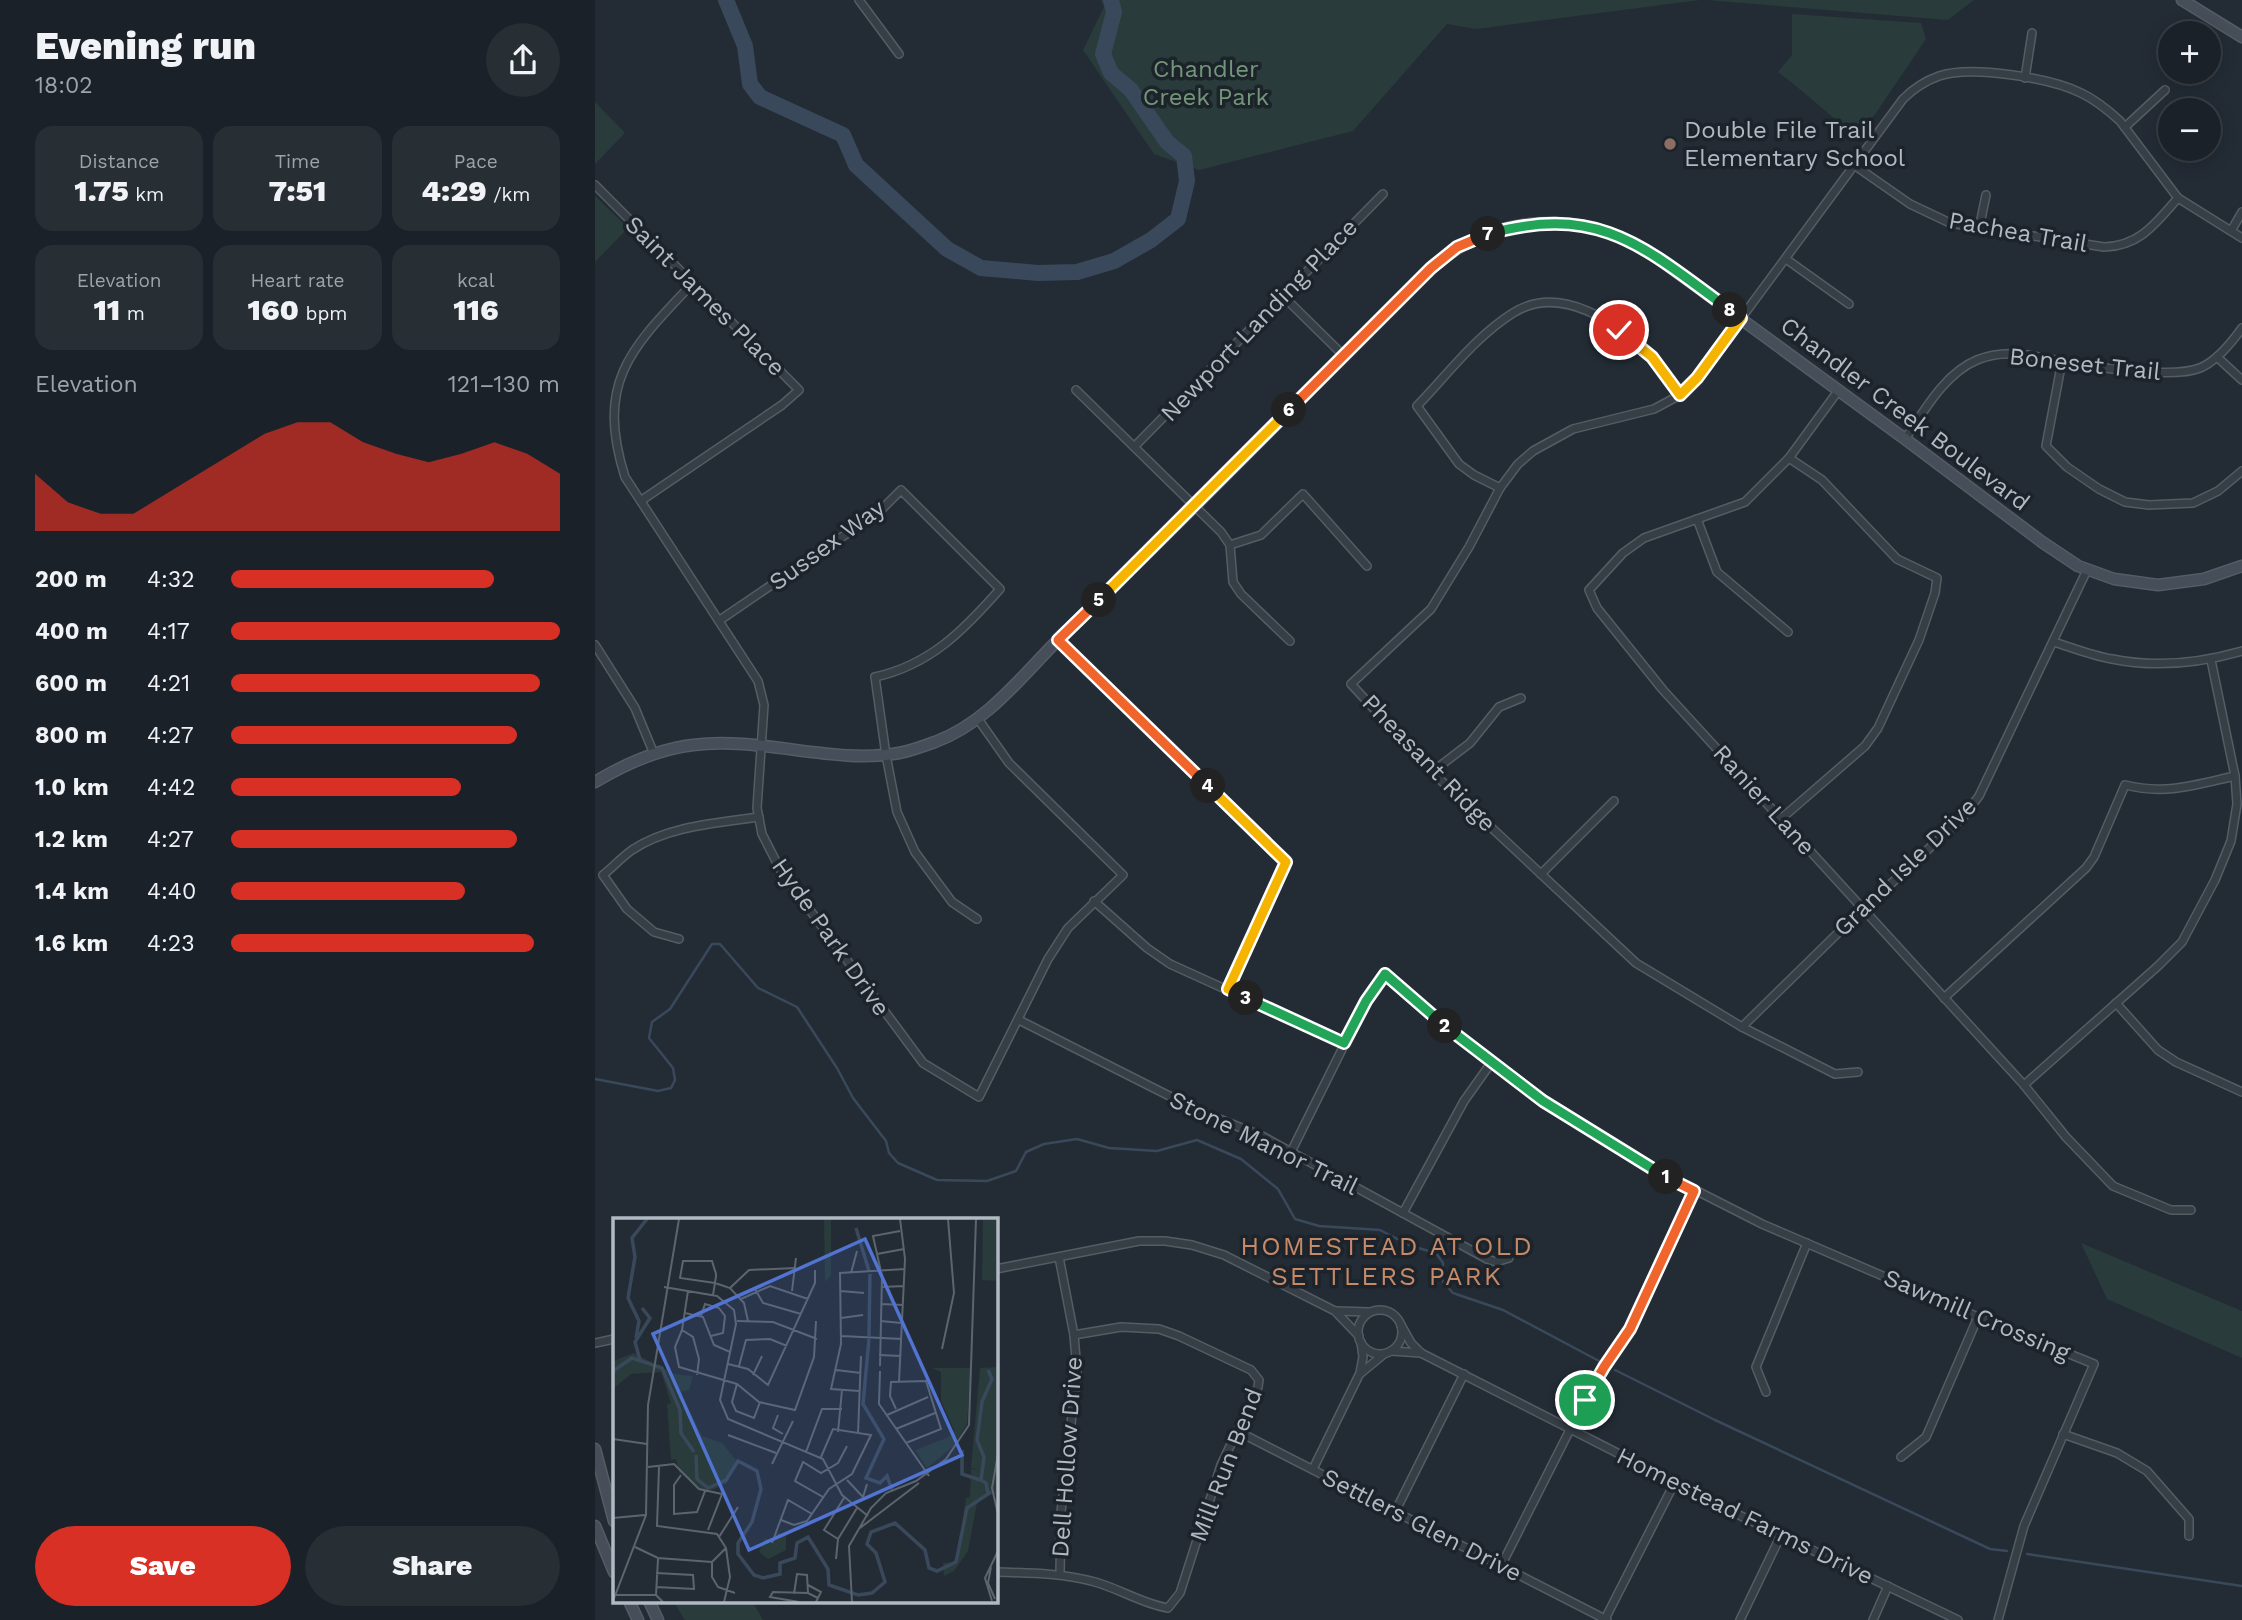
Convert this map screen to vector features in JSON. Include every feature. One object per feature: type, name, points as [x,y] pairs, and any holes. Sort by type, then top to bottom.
[{"type":"street","points":[[859,0],[899,54]]},
{"type":"street","points":[[2182,0],[2242,37]]},
{"type":"street","points":[[2025,78],[2032,33]]},
{"type":"street","name":"Pheasant Ridge","points":[[1858,1072],[1835,1074],[1742,1027],[1636,963],[1433,772],[1352,684],[1431,609],[1469,547],[1500,488],[1518,464],[1533,451],[1573,429],[1654,409],[1680,395],[1697,378],[1903,99],[1925,82],[1937,76],[1965,72],[2025,78],[2083,94],[2109,111],[2125,127],[2178,198]]},
{"type":"street","points":[[2125,127],[2165,90]]},
{"type":"street","name":"Pachea Trail","points":[[1854,165],[1929,215],[1949,223],[2104,247],[2116,247],[2145,235],[2178,198]]},
{"type":"street","name":"Saint James Place","points":[[595,185],[799,390],[782,405],[642,499]]},
{"type":"street","name":"Newport Landing Place","points":[[1135,446],[1383,194]]},
{"type":"street","points":[[1979,229],[1986,195]]},
{"type":"street","points":[[2178,198],[2242,238]]},
{"type":"street","points":[[2231,231],[2242,212]]},
{"type":"street","name":"Chandler Creek Boulevard","points":[[595,782],[631,762],[702,744],[886,755],[938,741],[978,719],[1431,268],[1457,247],[1487,234],[1541,223],[1585,226],[1632,242],[1660,258],[2042,542],[2087,570],[2127,582],[2166,585],[2204,579],[2242,566]]},
{"type":"street","points":[[1786,259],[1849,304]]},
{"type":"street","name":"Hyde Park Drive","points":[[692,284],[638,340],[625,359],[610,407],[614,449],[625,477],[642,499],[758,681],[764,705],[758,776],[759,817],[762,834],[781,871],[923,1063],[979,1097],[1055,948],[1068,928],[1123,875],[1009,763],[978,719]]},
{"type":"street","points":[[1283,296],[1343,355]]},
{"type":"street","points":[[1500,488],[1459,464],[1417,406],[1490,330],[1515,311],[1541,303],[1567,303],[1585,310],[1619,330],[1652,357],[1680,395]]},
{"type":"street","name":"Boneset Trail","points":[[1905,439],[1949,379],[1976,360],[2015,353],[2062,361],[2181,373],[2201,368],[2217,357],[2242,328]]},
{"type":"street","points":[[2217,357],[2242,380]]},
{"type":"street","points":[[2062,361],[2046,446],[2067,467],[2099,489],[2125,502],[2149,505],[2193,503],[2218,491],[2242,471]]},
{"type":"street","points":[[1076,390],[1221,532],[1230,545],[1233,582],[1241,594],[1290,641]]},
{"type":"street","name":"Ranier Lane","points":[[1837,391],[1789,458],[1745,502],[1644,538],[1623,553],[1589,590],[1597,608],[1663,690],[1782,818],[1863,911],[2024,1085],[2066,1137],[2113,1186],[2171,1210],[2191,1210]]},
{"type":"street","points":[[1782,818],[1865,746],[1878,728],[1919,640],[1935,593],[1937,578],[1897,559],[1822,481],[1789,458]]},
{"type":"street","name":"Sussex Way","points":[[720,620],[880,511],[901,490],[1000,589],[941,648],[921,661],[875,677],[886,755]]},
{"type":"street","points":[[1230,545],[1253,539],[1268,530],[1303,495],[1367,566]]},
{"type":"street","points":[[1696,519],[1717,572],[1788,632]]},
{"type":"street","name":"Grand Isle Drive","points":[[1742,1027],[1964,816],[1979,796],[2055,642],[2087,570]]},
{"type":"street","points":[[1058,640],[1286,862],[1228,989]]},
{"type":"street","points":[[2055,642],[2111,659],[2145,663],[2211,660],[2242,651]]},
{"type":"street","points":[[595,645],[635,708],[655,754]]},
{"type":"street","points":[[2024,1085],[2182,942],[2197,917],[2231,841],[2237,804],[2235,776],[2211,660]]},
{"type":"street","points":[[1433,772],[1470,743],[1499,707],[1521,698]]},
{"type":"street","points":[[886,755],[897,812],[915,852],[952,902],[977,919]]},
{"type":"street","points":[[1944,998],[2086,868],[2094,857],[2125,785],[2159,790],[2235,776]]},
{"type":"street","points":[[1541,874],[1613,801]]},
{"type":"street","points":[[679,939],[654,932],[627,909],[603,875],[633,849],[666,834],[759,817]]},
{"type":"street","points":[[1094,901],[1156,956],[1344,1043],[1312,1115],[1291,1152]]},
{"type":"street","name":"Sawmill Crossing","points":[[1344,1043],[1366,1001],[1385,974],[1491,1063],[1571,1119],[1644,1164],[1762,1224],[2094,1364],[2024,1526],[1998,1620]]},
{"type":"street","points":[[2116,1003],[2158,1050],[2176,1062],[2242,1092]]},
{"type":"street","name":"Stone Manor Trail","points":[[1019,1020],[1199,1111],[1262,1136],[1487,1259],[1496,1262],[1509,1258]]},
{"type":"street","points":[[1403,1213],[1464,1101],[1491,1063]]},
{"type":"street","points":[[1501,1566],[1570,1429],[1604,1367],[1630,1329],[1694,1191]]},
{"type":"street","name":"Homestead Farms Drive","points":[[997,1269],[1139,1241],[1192,1245],[1224,1255],[1335,1311],[1371,1352],[1421,1353]]},
{"type":"street","points":[[1766,1392],[1756,1367],[1807,1243]]},
{"type":"street","name":"Dell Hollow Drive","points":[[1059,1257],[1074,1335],[1076,1384],[1062,1511],[1060,1574]]},
{"type":"street","name":"Homestead Farms Drive","points":[[1335,1311],[1378,1310],[1392,1313],[1411,1343],[1421,1353],[1781,1535],[1958,1620]]},
{"type":"street","points":[[1313,1469],[1360,1373],[1363,1357],[1361,1322],[1371,1312]]},
{"type":"street","points":[[1901,1457],[1926,1437],[1978,1317]]},
{"type":"street","points":[[1360,1373],[1400,1340],[1401,1325]]},
{"type":"street","name":"Mill Run Bend","points":[[997,1573],[1060,1574],[1117,1589],[1153,1605],[1168,1608],[1180,1593],[1221,1465],[1258,1387],[1259,1380],[1251,1370],[1159,1329],[1121,1327],[1074,1335]]},
{"type":"street","points":[[595,1343],[613,1339]]},
{"type":"street","points":[[1395,1511],[1464,1374]]},
{"type":"street","name":"Settlers Glen Drive","points":[[1237,1431],[1606,1620]]},
{"type":"street","points":[[2063,1434],[2117,1453],[2147,1471],[2189,1519],[2189,1535]]},
{"type":"street","points":[[595,1449],[613,1517]]},
{"type":"street","points":[[1606,1620],[1675,1482]]},
{"type":"street","points":[[595,1526],[613,1570]]},
{"type":"street","points":[[1740,1620],[1781,1535]]},
{"type":"street","points":[[1873,1620],[1888,1586]]},
{"type":"street","points":[[629,1602],[638,1620]]},
{"type":"street","points":[[649,1602],[658,1620]]},
{"type":"green space","name":"Chandler Creek Park","points":[[1101,0],[1700,0],[1476,29],[1447,24],[1353,131],[1199,170],[1154,154],[1083,50],[1104,7]]},
{"type":"green space","points":[[1707,0],[1974,0],[1948,20]]},
{"type":"green space","points":[[1792,14],[1921,23],[1926,39],[1859,138],[1778,72],[1792,55]]},
{"type":"green space","points":[[595,102],[625,133],[595,164]]},
{"type":"green space","points":[[595,196],[628,228],[595,262]]},
{"type":"green space","points":[[2081,1243],[2242,1311],[2242,1358],[2107,1299]]},
{"type":"green space","points":[[674,1602],[753,1602],[763,1620],[685,1620]]},
{"type":"waterway","points":[[726,0],[745,46],[750,84],[760,97],[843,135],[856,165],[947,249],[981,268],[1038,273],[1077,272],[1114,261],[1151,240],[1178,219],[1187,181],[1184,156],[1167,142],[1131,90],[1111,73],[1103,54],[1114,12],[1111,0]]},
{"type":"waterway","points":[[595,1079],[658,1091],[671,1088],[675,1080],[673,1068],[649,1038],[652,1022],[670,1009],[712,944],[720,944],[758,988],[797,1007],[853,1098],[886,1141],[889,1153],[898,1163],[937,1180],[987,1181],[1016,1171],[1026,1152],[1044,1144],[1077,1139],[1109,1148],[1157,1151],[1197,1140],[1241,1159],[1278,1189],[1295,1219],[1319,1226],[1380,1230],[1411,1246],[1436,1253],[1443,1263],[1443,1282],[1453,1293],[1503,1310],[1599,1361]]},
{"type":"waterway","points":[[1615,1370],[1990,1549],[2007,1551]]},
{"type":"waterway","points":[[2027,1554],[2242,1586]]},
{"type":"place","name":"Double File Trail Elementary School","points":[[1670,144]]},
{"type":"district","name":"HOMESTEAD AT OLD SETTLERS PARK","points":[[1387,1261]]},
{"type":"route","points":[[1585,1400],[1604,1367],[1621,1346],[1642,1306],[1694,1191],[1644,1164],[1515,1082],[1385,974],[1366,1001],[1344,1043],[1228,989],[1286,862],[1058,640],[1431,268],[1457,247],[1487,234],[1525,225],[1541,223],[1585,226],[1616,235],[1660,258],[1741,318],[1697,378],[1680,395],[1652,357],[1619,330]]}]
